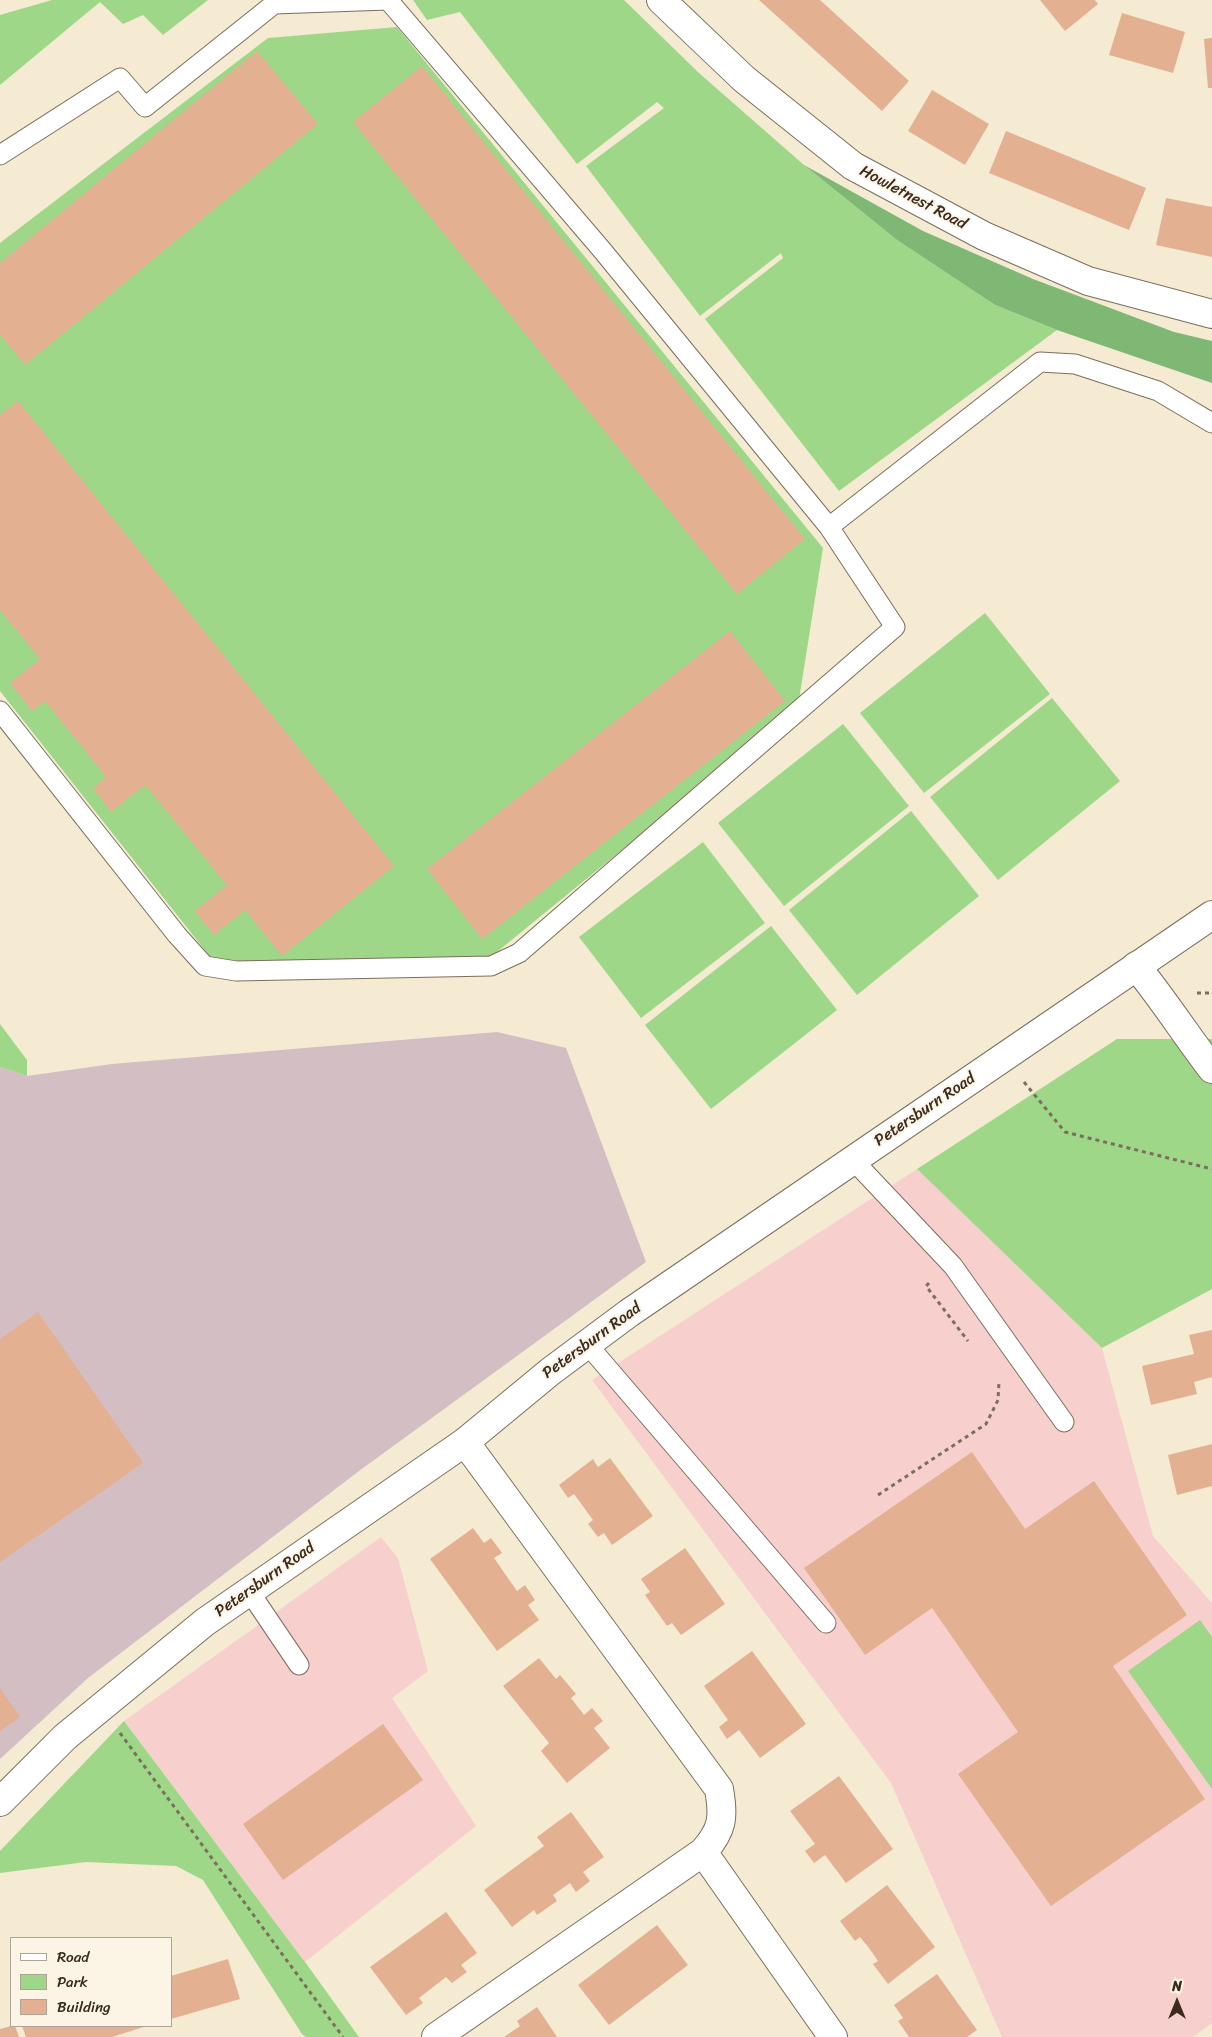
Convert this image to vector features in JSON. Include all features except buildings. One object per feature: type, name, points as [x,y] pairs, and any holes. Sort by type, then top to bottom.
[{"type":"street","name":"Howletnest Road","points":[[661,0],[744,79],[853,166],[984,236],[1088,281],[1212,314]]},
{"type":"street","name":"Petersburn Road","points":[[0,1802],[65,1737],[205,1622],[464,1442],[587,1344],[1212,915]]},
{"type":"street","points":[[1136,966],[1212,1069]]},
{"type":"street","points":[[436,2037],[703,1852],[715,1839],[722,1822],[719,1789],[464,1442]]},
{"type":"street","points":[[703,1852],[833,2037]]},
{"type":"lane","points":[[0,155],[120,78],[145,107],[274,4],[388,0],[595,243],[829,526],[895,627],[519,953],[492,966],[236,971],[204,966],[177,935],[0,711]]},
{"type":"lane","points":[[829,526],[1040,362],[1075,364],[1158,391],[1212,423]]},
{"type":"lane","points":[[853,1160],[953,1266],[1064,1422]]},
{"type":"lane","points":[[587,1344],[826,1623]]},
{"type":"lane","points":[[249,1591],[299,1665]]},
{"type":"path","points":[[1003,1057],[1065,1132],[1212,1169]]},
{"type":"path","points":[[953,1266],[926,1286],[968,1341]]},
{"type":"path","points":[[878,1495],[986,1424],[998,1400],[999,1381]]},
{"type":"path","points":[[101,1707],[343,2037]]},
{"type":"shaded area","points":[[497,1032],[566,1048],[646,1262],[359,1471],[88,1678],[0,1759],[0,1067],[27,1076],[112,1064]]},
{"type":"shaded area","points":[[917,1169],[1102,1348],[1153,1536],[1212,1603],[1212,2023],[1193,2037],[1002,2037],[891,1783],[592,1380]]},
{"type":"shaded area","points":[[381,1537],[398,1558],[428,1671],[392,1698],[476,1826],[305,1962],[124,1721]]},
{"type":"green space","points":[[52,0],[208,0],[163,35],[143,15],[123,24],[100,2],[0,85],[0,15]]},
{"type":"green space","points":[[413,0],[624,0],[699,73],[804,165],[897,240],[995,305],[1057,330],[839,491],[705,319],[783,258],[781,253],[700,316],[586,166],[664,108],[657,102],[577,164],[460,12],[427,20]]},
{"type":"green space","points":[[397,27],[823,548],[798,706],[492,956],[215,963],[0,691],[0,243],[268,38]]},
{"type":"green space","points":[[804,165],[923,231],[1033,279],[1174,332],[1212,341],[1212,383],[1057,330],[995,305],[897,240]]},
{"type":"green space","points":[[985,613],[1050,694],[924,793],[860,713]]},
{"type":"green space","points":[[1052,698],[1120,781],[998,880],[930,797]]},
{"type":"green space","points":[[843,724],[909,806],[784,906],[718,823]]},
{"type":"green space","points":[[911,811],[979,896],[857,995],[789,910]]},
{"type":"green space","points":[[703,842],[765,923],[641,1018],[579,937]]},
{"type":"green space","points":[[771,926],[837,1010],[711,1109],[645,1025]]},
{"type":"green space","points":[[0,1024],[27,1060],[27,1076],[0,1067]]},
{"type":"green space","points":[[1117,1039],[1212,1039],[1212,1289],[1102,1348],[917,1169]]},
{"type":"green space","points":[[1200,1620],[1212,1637],[1212,1789],[1128,1671]]},
{"type":"green space","points":[[124,1721],[359,2037],[306,2037],[302,2034],[203,1880],[176,1866],[86,1862],[0,1873],[0,1851]]}]
